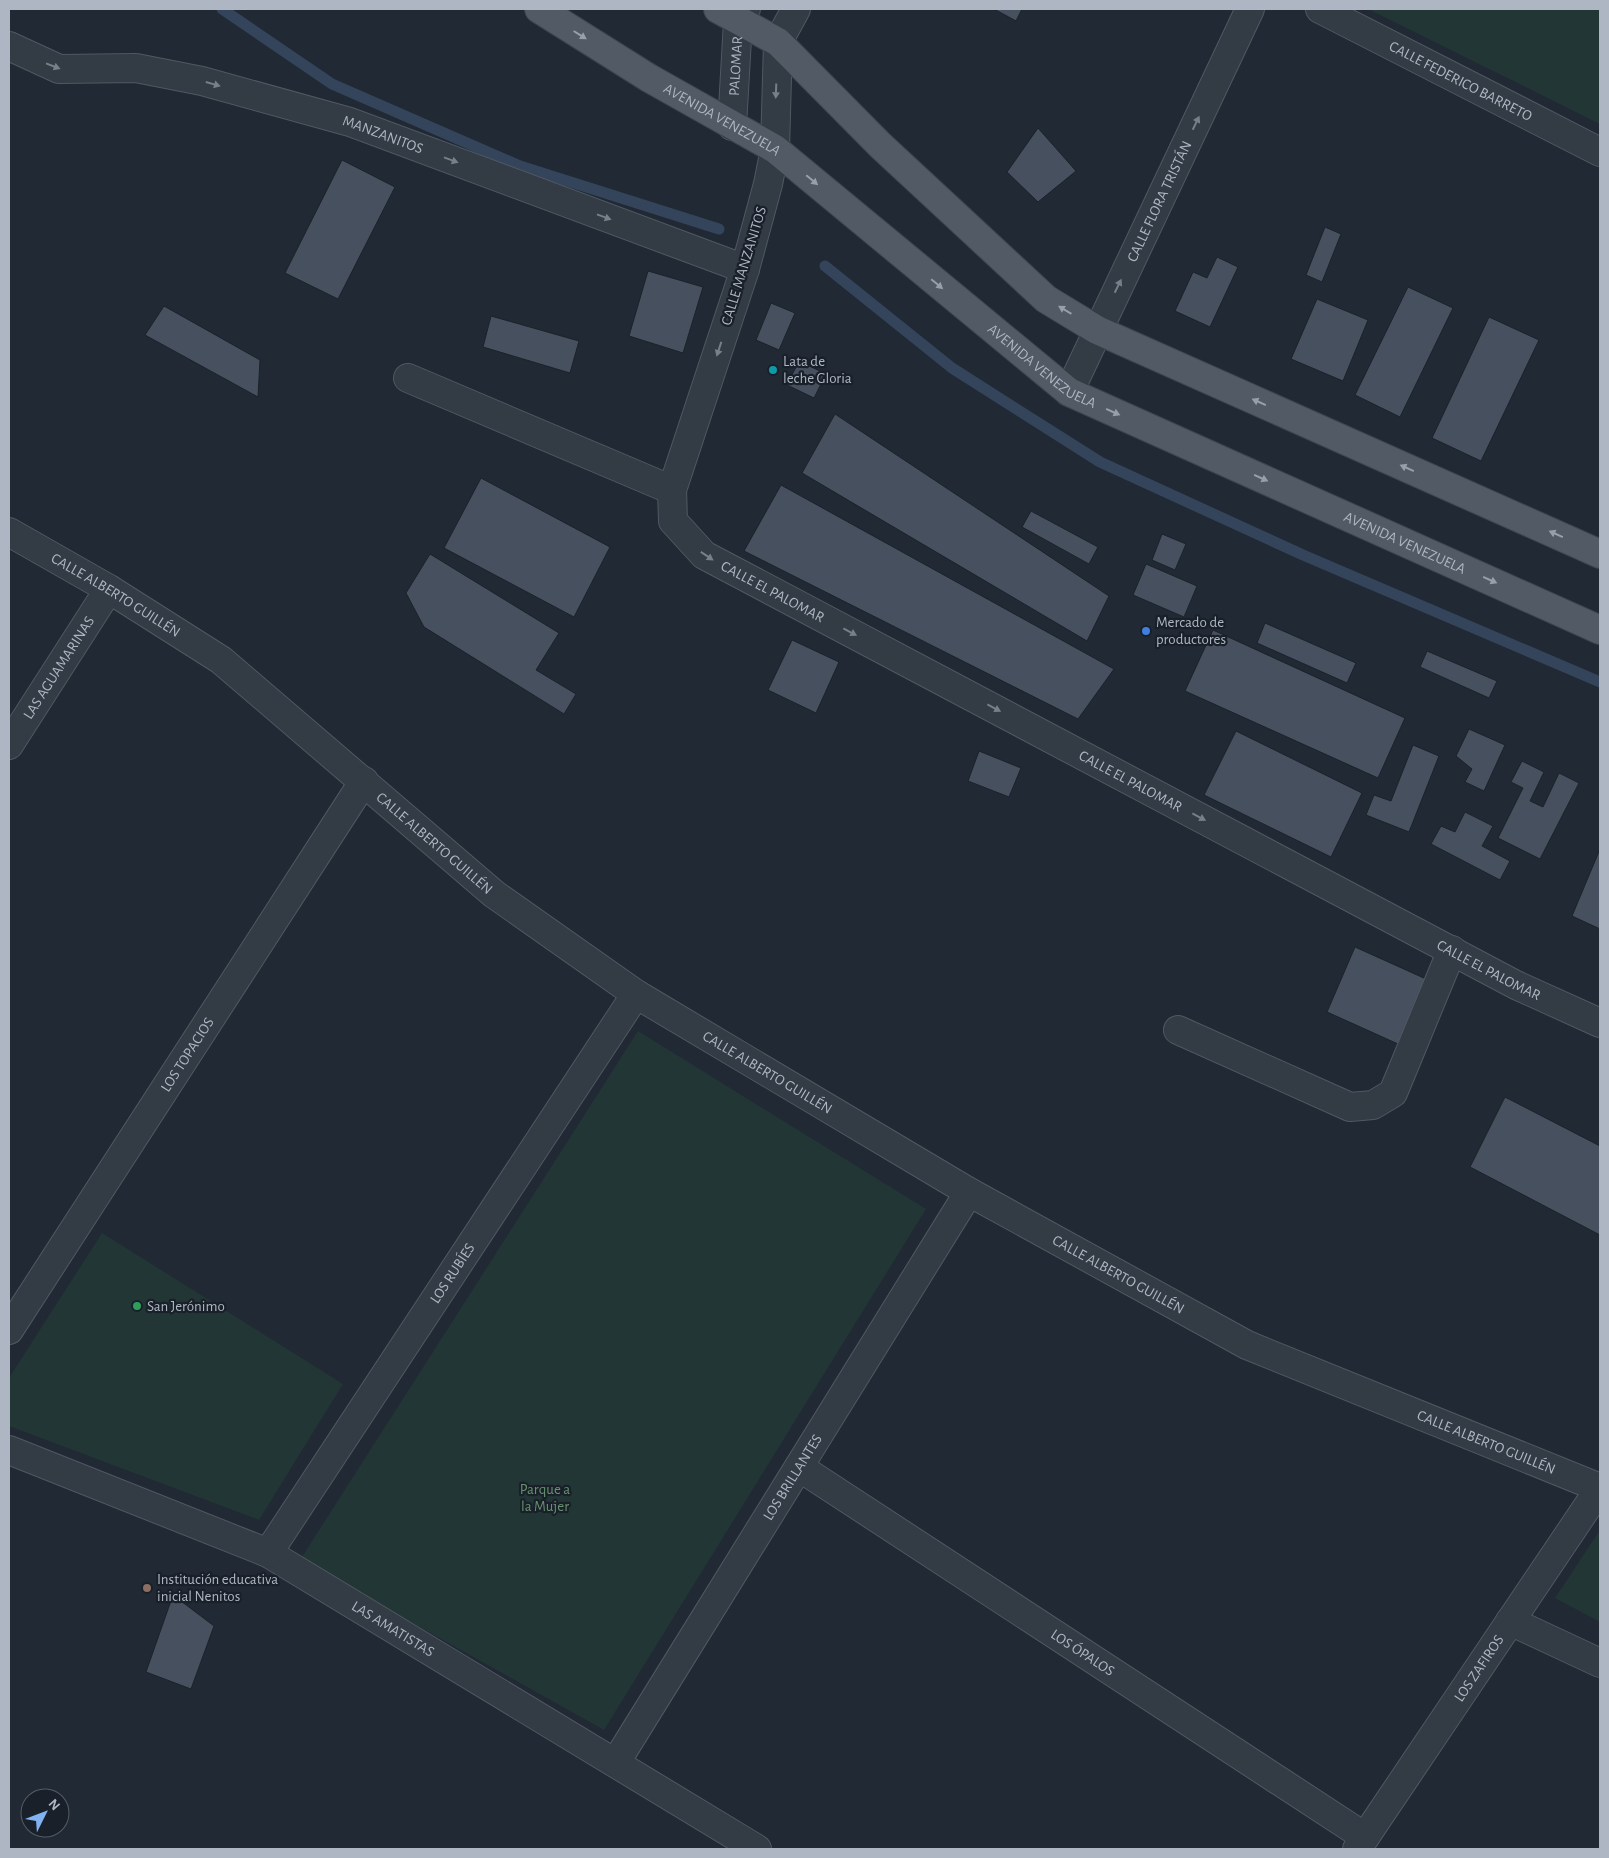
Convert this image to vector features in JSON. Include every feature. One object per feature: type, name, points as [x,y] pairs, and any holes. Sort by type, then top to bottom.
[{"type":"main road","name":"AVENIDA VENEZUELA","points":[[539,9],[649,78],[775,149],[1069,392],[1600,630]]},
{"type":"main road","points":[[734,13],[778,42],[880,145],[1046,299],[1097,330],[1600,554]]},
{"type":"street","name":"CALLE MANZANITOS","points":[[673,521],[672,490],[746,263],[764,198],[775,149],[778,42],[796,9]]},
{"type":"street","name":"CALLE FLORA TRISTÁN","points":[[1069,392],[1250,9]]},
{"type":"street","name":"CALLE FEDERICO BARRETO","points":[[1320,9],[1600,152]]},
{"type":"street","name":"PALOMAR","points":[[732,126],[734,13]]},
{"type":"street","name":"MANZANITOS","points":[[9,46],[59,69],[136,68],[202,81],[350,122],[746,263]]},
{"type":"street","points":[[408,378],[672,490]]},
{"type":"street","name":"CALLE EL PALOMAR","points":[[673,521],[704,555],[1516,985],[1600,1022]]},
{"type":"street","name":"CALLE ALBERTO GUILLÉN","points":[[9,532],[109,590],[222,660],[494,894],[636,994],[969,1192],[1247,1345],[1600,1488]]},
{"type":"street","name":"LAS AGUAMARINAS","points":[[9,746],[109,590]]},
{"type":"street","name":"LOS TOPACIOS","points":[[9,1330],[364,781]]},
{"type":"street","points":[[1178,1030],[1350,1107],[1373,1105],[1393,1093],[1452,950]]},
{"type":"street","name":"LOS RUBÍES","points":[[268,1553],[636,994]]},
{"type":"street","name":"LOS BRILLANTES","points":[[616,1762],[969,1192]]},
{"type":"street","name":"LAS AMATISTAS","points":[[9,1450],[268,1553],[757,1849]]},
{"type":"street","name":"LOS ÓPALOS","points":[[799,1467],[1361,1843]]},
{"type":"street","name":"LOS ZAFIROS","points":[[1361,1843],[1600,1488]]},
{"type":"street","points":[[1510,1621],[1600,1663]]},
{"type":"green space","points":[[1368,9],[1600,9],[1600,124]]},
{"type":"green space","name":"Parque a la Mujer","points":[[638,1031],[926,1209],[604,1730],[300,1560]]},
{"type":"green space","name":"San Jerónimo","points":[[102,1233],[343,1384],[259,1520],[9,1426],[9,1378]]},
{"type":"green space","points":[[1600,1530],[1600,1622],[1555,1598]]},
{"type":"building","points":[[994,9],[1022,9],[1016,21]]},
{"type":"building","points":[[1038,128],[1076,171],[1038,202],[1007,172]]},
{"type":"building","points":[[342,160],[395,187],[338,299],[285,273]]},
{"type":"building","points":[[1325,227],[1341,234],[1322,282],[1306,275]]},
{"type":"building","points":[[1217,257],[1238,267],[1210,327],[1175,311],[1193,272],[1207,278]]},
{"type":"building","points":[[648,271],[703,287],[683,353],[629,336]]},
{"type":"building","points":[[1408,287],[1453,308],[1400,417],[1355,395]]},
{"type":"building","points":[[1317,299],[1368,320],[1343,381],[1291,359]]},
{"type":"building","points":[[771,303],[795,313],[779,350],[756,340]]},
{"type":"building","points":[[164,306],[260,360],[258,397],[145,335]]},
{"type":"building","points":[[491,316],[579,341],[570,373],[483,347]]},
{"type":"building","points":[[1489,317],[1539,340],[1481,461],[1432,438]]},
{"type":"building","points":[[799,361],[826,374],[814,398],[787,385]]},
{"type":"building","points":[[835,414],[1109,596],[1087,641],[802,473]]},
{"type":"building","points":[[481,478],[610,547],[574,617],[444,548]]},
{"type":"building","points":[[781,485],[1114,669],[1078,719],[744,551]]},
{"type":"building","points":[[1031,511],[1098,547],[1089,564],[1022,527]]},
{"type":"building","points":[[1162,534],[1186,544],[1175,570],[1152,560]]},
{"type":"building","points":[[430,554],[559,633],[536,670],[576,694],[564,714],[424,627],[406,593]]},
{"type":"building","points":[[1146,564],[1197,586],[1184,617],[1133,595]]},
{"type":"building","points":[[1265,623],[1356,663],[1347,683],[1257,643]]},
{"type":"building","points":[[1213,630],[1405,718],[1378,778],[1185,691]]},
{"type":"building","points":[[792,640],[839,662],[816,713],[768,690]]},
{"type":"building","points":[[1427,651],[1497,681],[1489,698],[1420,667]]},
{"type":"building","points":[[1469,729],[1505,745],[1484,791],[1465,782],[1472,769],[1456,756]]},
{"type":"building","points":[[1236,731],[1362,793],[1331,857],[1204,795]]},
{"type":"building","points":[[1413,745],[1439,756],[1409,832],[1366,815],[1374,795],[1391,801]]},
{"type":"building","points":[[979,751],[1021,768],[1009,797],[968,781]]},
{"type":"building","points":[[1522,761],[1544,772],[1530,801],[1543,807],[1559,773],[1579,783],[1540,859],[1498,838],[1523,788],[1511,782]]},
{"type":"building","points":[[1465,812],[1493,826],[1482,846],[1510,861],[1500,880],[1431,844],[1441,826],[1455,832]]},
{"type":"building","points":[[1600,849],[1600,929],[1572,916]]},
{"type":"building","points":[[1355,947],[1426,979],[1398,1044],[1327,1012]]},
{"type":"building","points":[[1505,1097],[1600,1146],[1600,1235],[1470,1167]]},
{"type":"building","points":[[173,1595],[214,1626],[191,1689],[146,1672]]},
{"type":"waterway","points":[[222,9],[332,84],[520,166],[719,229]]},
{"type":"waterway","points":[[825,266],[952,368],[1100,462],[1303,555],[1600,682]]},
{"type":"place","name":"Lata de leche Gloria","points":[[773,370]]},
{"type":"place","name":"Mercado de productores","points":[[1146,631]]},
{"type":"place","name":"San Jerónimo","points":[[137,1306]]},
{"type":"place","name":"Institución educativa inicial Nenitos","points":[[147,1588]]}]
